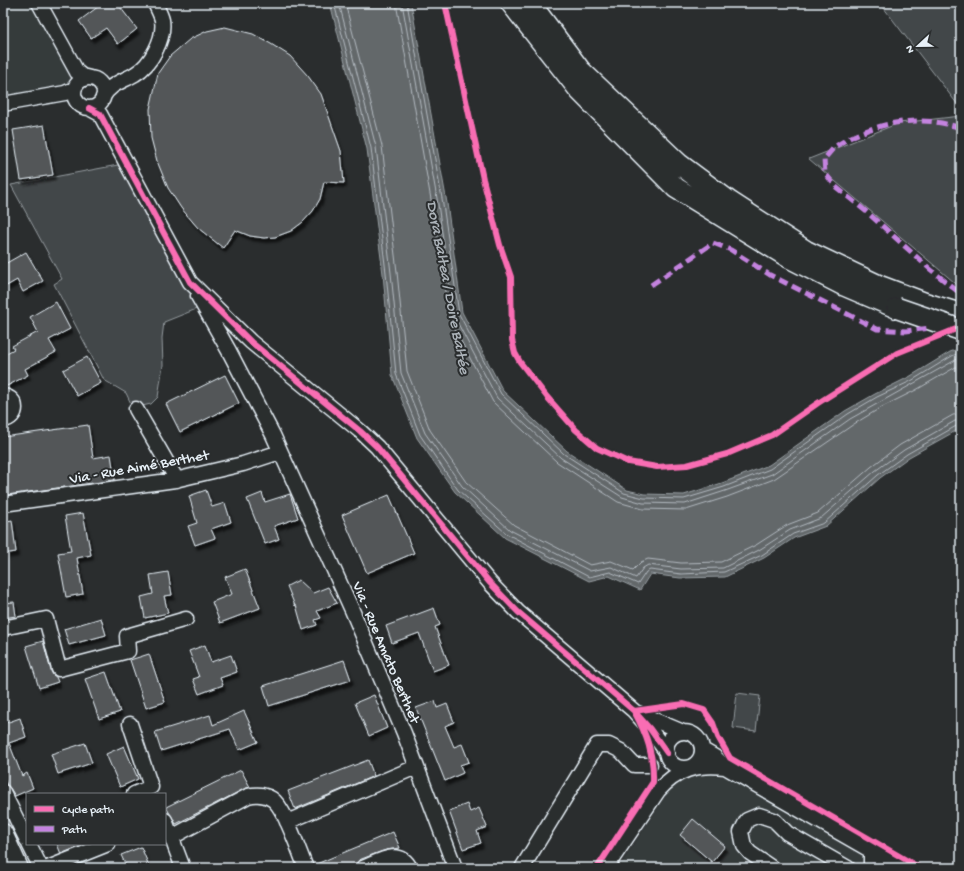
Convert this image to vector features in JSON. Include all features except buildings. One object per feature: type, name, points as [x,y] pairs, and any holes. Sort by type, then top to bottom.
[{"type":"highway","points":[[511,3],[580,91],[676,188],[788,257],[843,285],[897,308],[961,330]]},
{"type":"highway","points":[[530,3],[580,70],[679,164],[730,202],[806,251],[880,286],[925,303],[961,314]]},
{"type":"main road","points":[[3,833],[18,868]]},
{"type":"main road","points":[[3,864],[5,868]]},
{"type":"street","points":[[40,3],[84,85],[103,98],[94,111],[82,106],[84,85]]},
{"type":"street","points":[[3,104],[137,73],[152,58],[160,41],[162,20],[155,3]]},
{"type":"street","name":"Via - Rue Amato Berthet","points":[[94,111],[233,358],[273,435],[352,610],[416,767],[455,868]]},
{"type":"street","points":[[190,282],[251,342],[360,431],[377,447],[490,583],[518,612],[634,711],[650,728],[677,767],[688,769],[711,766],[725,767]]},
{"type":"street","points":[[3,396],[12,400],[15,409],[14,414],[10,418],[3,420]]},
{"type":"street","points":[[136,409],[177,480]]},
{"type":"street","name":"Via - Rue Aimé Berthet","points":[[3,504],[177,480],[243,464],[280,452]]},
{"type":"street","points":[[3,628],[46,619],[59,669],[128,651],[127,636],[186,619]]},
{"type":"street","points":[[634,711],[683,732],[694,735],[698,739],[703,750],[725,767],[901,868]]},
{"type":"street","points":[[130,724],[153,791],[140,793]]},
{"type":"street","points":[[658,791],[668,756],[668,742],[677,734],[683,732]]},
{"type":"street","points":[[522,868],[597,746],[609,745],[621,751],[634,765],[650,765]]},
{"type":"street","points":[[606,868],[658,791],[674,776],[695,765],[699,761],[703,750]]},
{"type":"street","points":[[287,822],[416,767]]},
{"type":"street","points":[[3,792],[26,838]]},
{"type":"street","points":[[172,837],[248,796],[256,794],[272,799],[278,804],[306,868]]},
{"type":"street","points":[[772,868],[750,853],[744,846],[740,832],[747,820],[759,815],[774,820],[787,833],[848,868]]},
{"type":"street","points":[[166,823],[183,868]]},
{"type":"street","points":[[30,845],[41,868]]},
{"type":"street","points":[[48,868],[106,845]]},
{"type":"street","points":[[871,851],[871,866],[873,868]]},
{"type":"street","points":[[363,868],[392,856],[404,860],[410,868]]},
{"type":"shaded area","points":[[3,3],[32,3],[75,82],[3,99]]},
{"type":"shaded area","points":[[880,3],[961,3],[961,109]]},
{"type":"shaded area","points":[[961,116],[961,288],[809,159],[899,123]]},
{"type":"shaded area","points":[[118,165],[158,233],[199,308],[164,322],[162,338],[163,365],[158,397],[151,404],[133,408],[126,393],[104,380],[54,284],[62,279],[11,185]]},
{"type":"shaded area","points":[[737,693],[760,696],[756,731],[733,728]]},
{"type":"shaded area","points":[[707,774],[726,777],[849,847],[880,868],[618,868],[672,787],[686,778]]},
{"type":"water","name":"Dora Baltea / Doire Baltée","points":[[330,3],[411,3],[447,203],[462,312],[503,391],[567,451],[627,490],[644,494],[684,495],[722,483],[769,465],[845,411],[909,377],[950,352],[961,348],[961,428],[909,457],[880,478],[826,526],[794,538],[764,558],[725,577],[680,578],[650,574],[640,590],[609,576],[589,581],[505,538],[455,492],[417,438],[392,375],[383,274],[367,149]]},
{"type":"marked path","points":[[961,128],[926,121],[888,124],[845,140],[834,147],[824,159],[825,173],[836,187],[961,294]]},
{"type":"marked path","points":[[651,285],[713,243],[731,250],[770,275],[877,329],[906,331],[930,328]]},
{"type":"marked path","points":[[871,865],[876,868]]},
{"type":"cycle path","points":[[445,3],[483,179],[500,245],[511,277],[512,340],[515,353],[520,362],[547,397],[576,430],[597,448],[628,462],[657,467],[687,465],[727,454],[772,435],[818,403],[897,353],[961,327]]},
{"type":"cycle path","points":[[89,108],[100,114],[190,282],[251,342],[360,431],[377,447],[490,583],[518,612],[634,711],[650,729],[667,753]]},
{"type":"cycle path","points":[[597,868],[653,782],[649,745],[643,728],[634,711],[684,704],[704,710],[713,723],[718,737],[730,758],[920,868]]}]
